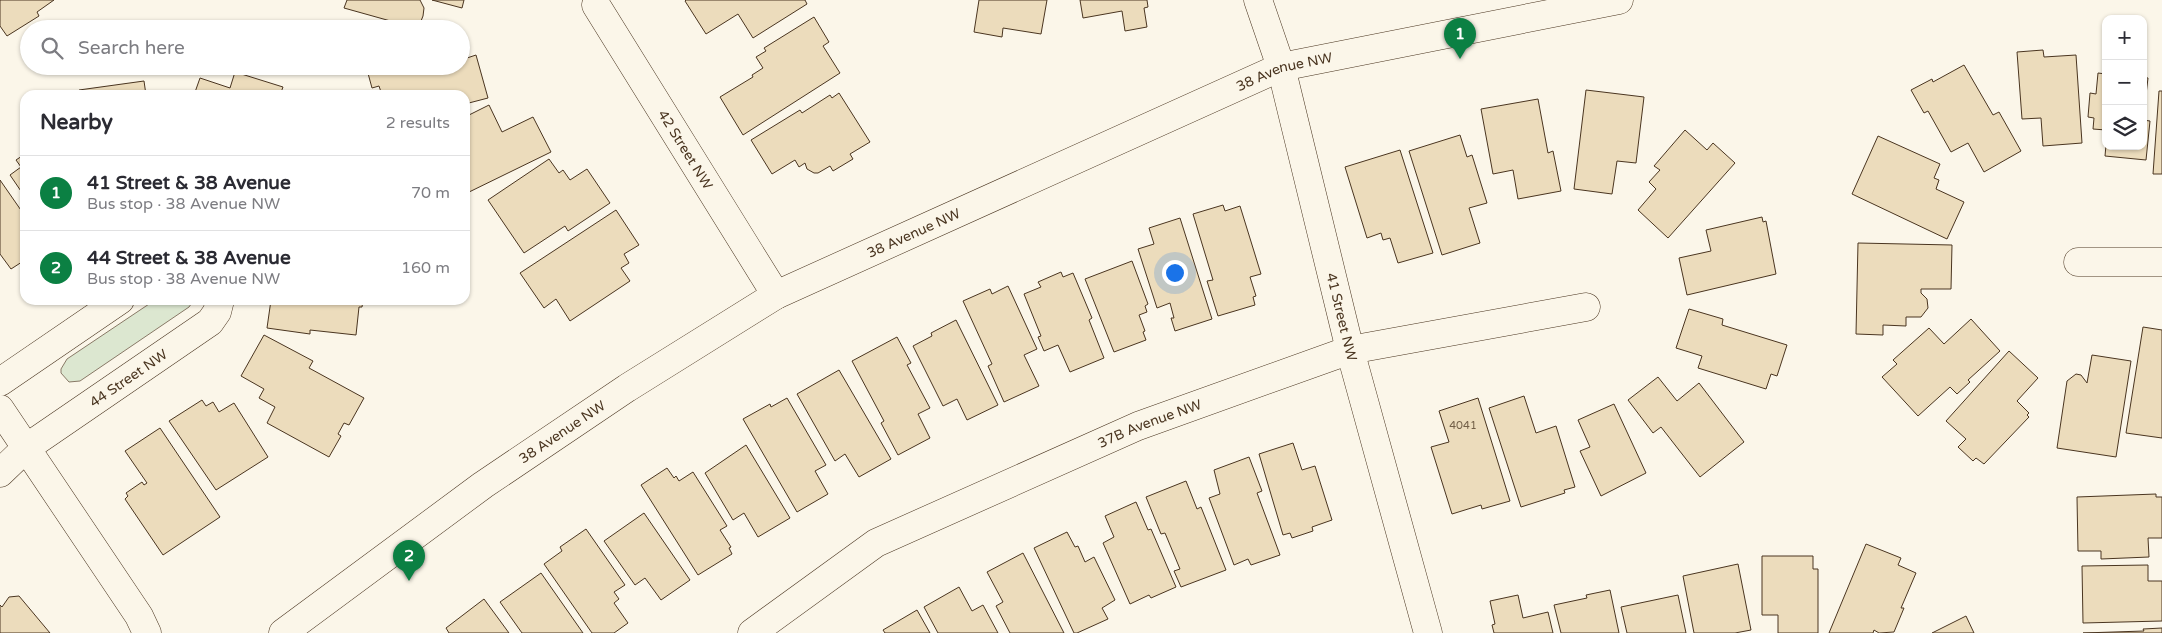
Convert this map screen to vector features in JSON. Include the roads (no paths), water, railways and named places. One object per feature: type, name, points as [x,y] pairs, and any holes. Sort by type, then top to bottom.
[{"type":"street","name":"41 Street NW","points":[[1258,0],[1281,67],[1350,350],[1428,633]]},
{"type":"street","name":"38 Avenue NW","points":[[283,633],[482,485],[627,388],[776,295],[1281,67],[1619,0]]},
{"type":"street","name":"42 Street NW","points":[[596,5],[776,295]]},
{"type":"street","points":[[2078,262],[2162,262]]},
{"type":"street","points":[[0,382],[113,305]]},
{"type":"street","name":"44 Street NW","points":[[0,473],[26,448],[210,322],[217,312],[219,305]]},
{"type":"street","name":"37B Avenue NW","points":[[752,633],[876,543],[1138,426],[1350,350],[1586,307]]},
{"type":"street","points":[[0,409],[139,616],[147,633]]},
{"type":"place","name":"41 Street & 38 Avenue","points":[[1460,59]]},
{"type":"place","name":"44 Street & 38 Avenue","points":[[409,581]]}]
